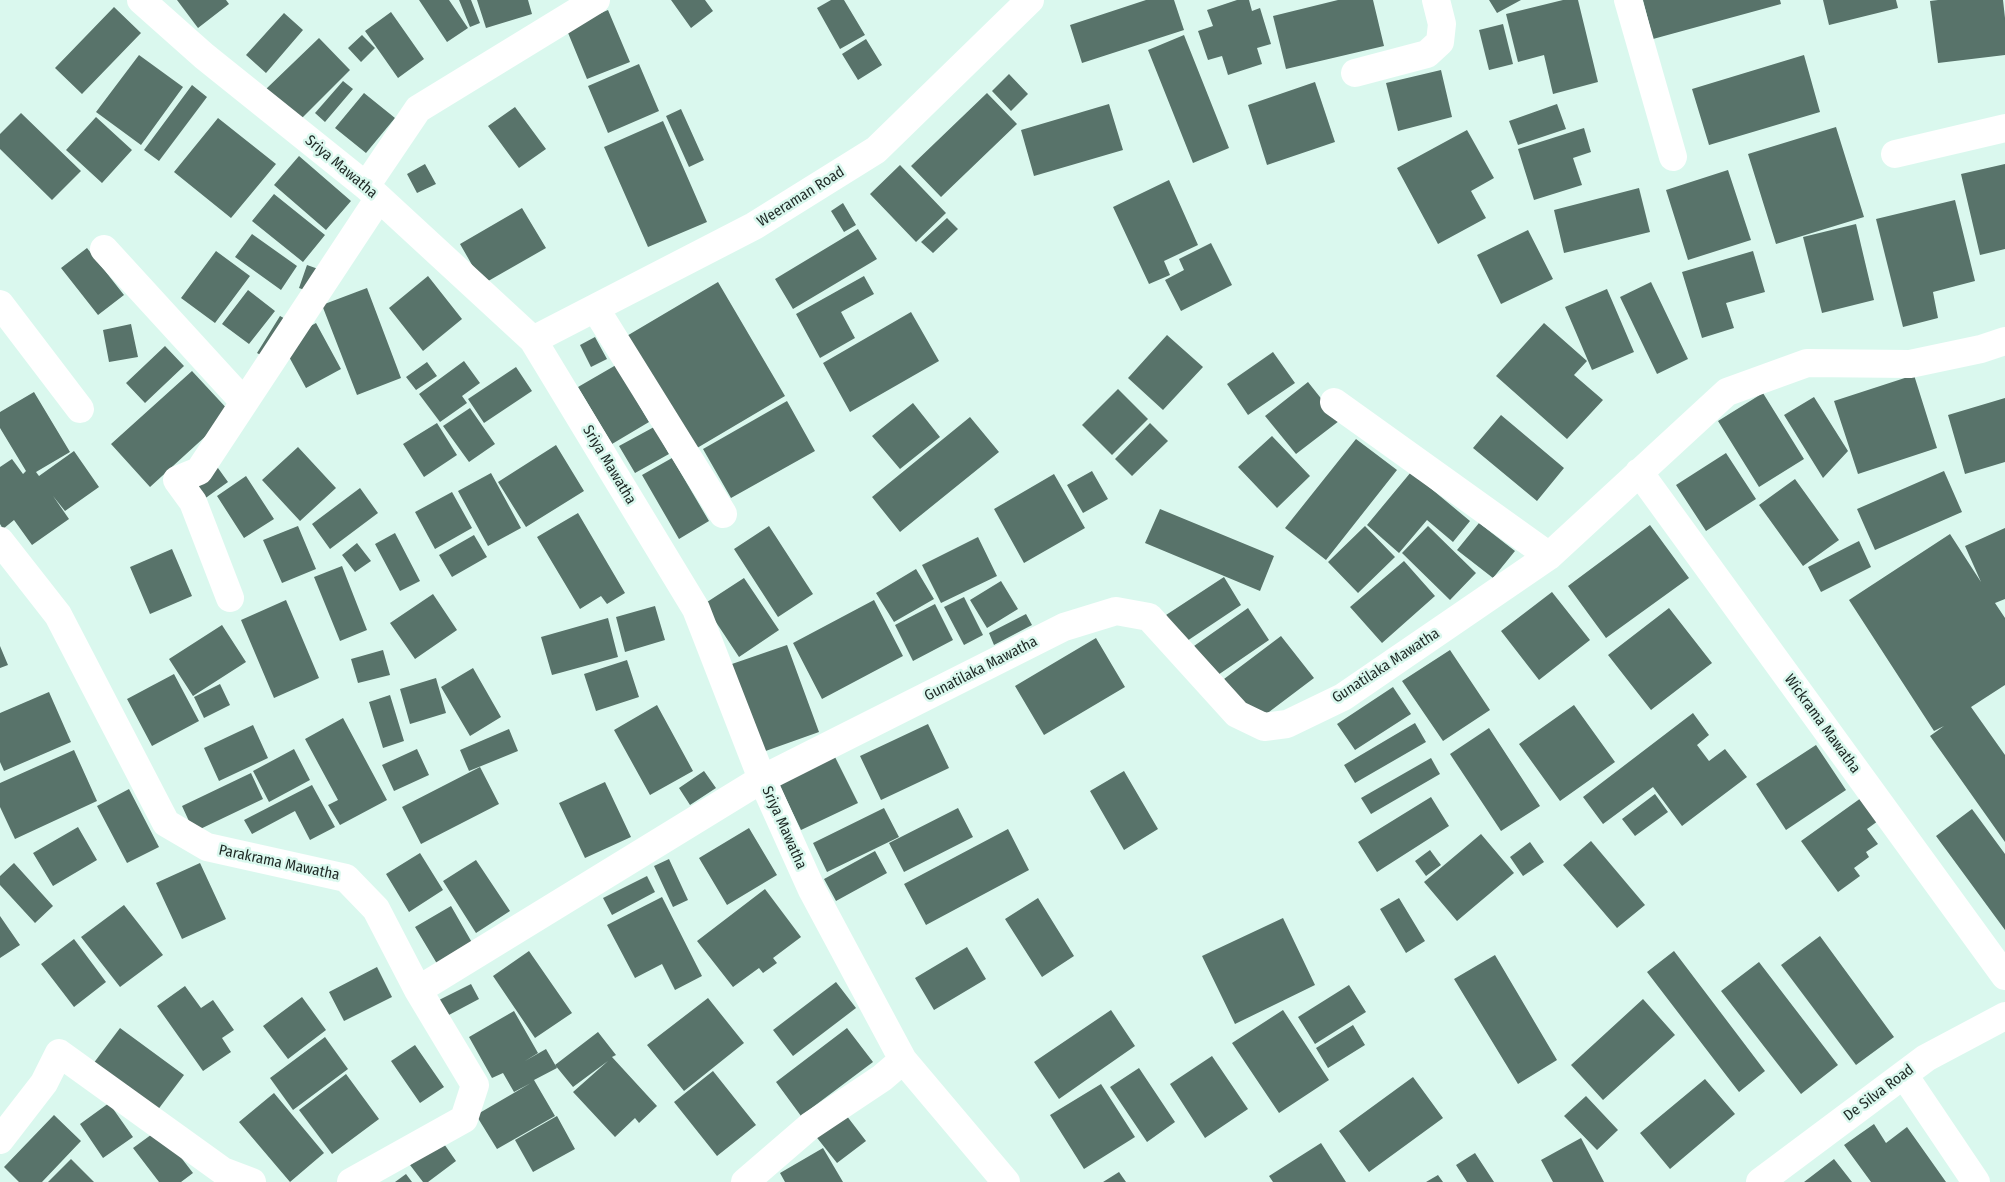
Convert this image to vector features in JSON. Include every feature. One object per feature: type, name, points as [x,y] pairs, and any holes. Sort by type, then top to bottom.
[{"type":"street","name":"Sriya Mawatha","points":[[141,0],[204,56],[372,192],[534,340],[696,609],[762,779],[812,890],[903,1060],[1006,1182]]},
{"type":"street","points":[[230,598],[193,502],[177,480],[199,471],[244,402],[372,192],[418,109],[596,0]]},
{"type":"street","name":"Weeraman Road","points":[[534,340],[754,226],[876,150],[1030,0]]},
{"type":"street","points":[[1355,74],[1427,54],[1440,42],[1442,24],[1436,0]]},
{"type":"street","points":[[1628,0],[1673,156]]},
{"type":"street","points":[[1895,154],[2005,128]]},
{"type":"street","points":[[104,249],[244,402]]},
{"type":"street","points":[[0,304],[80,410]]},
{"type":"street","points":[[595,308],[723,514]]},
{"type":"street","name":"Gunatilaka Mawatha","points":[[418,990],[762,779],[1064,627],[1116,611],[1149,617],[1237,714],[1264,726],[1287,724],[1343,697],[1549,556],[1727,392],[1807,363],[1910,364],[1981,349],[2005,341]]},
{"type":"street","points":[[1334,402],[1549,556]]},
{"type":"street","name":"Wickrama Mawatha","points":[[1639,472],[2005,976]]},
{"type":"street","name":"Parakrama Mawatha","points":[[0,541],[58,615],[166,823],[206,847],[346,878],[376,909],[418,990],[474,1085],[464,1118],[351,1182]]},
{"type":"street","name":"De Silva Road","points":[[1760,1182],[1926,1058],[2005,1016]]},
{"type":"street","points":[[0,1140],[44,1084],[58,1043],[214,1176],[252,1182]]},
{"type":"street","points":[[745,1182],[810,1126],[882,1078],[903,1060]]},
{"type":"street","points":[[1904,1075],[1976,1182]]},
{"type":"building","points":[[177,0],[226,0],[229,4],[198,28]]},
{"type":"building","points":[[419,0],[449,0],[468,28],[447,42]]},
{"type":"building","points":[[459,0],[471,0],[480,23],[470,27]]},
{"type":"building","points":[[477,0],[528,0],[532,14],[486,28]]},
{"type":"building","points":[[671,0],[705,0],[713,11],[691,28]]},
{"type":"building","points":[[831,0],[844,0],[865,35],[840,49],[817,8]]},
{"type":"building","points":[[1146,0],[1174,0],[1184,30],[1082,63],[1070,25]]},
{"type":"building","points":[[1237,0],[1249,0],[1252,11],[1260,8],[1271,44],[1257,48],[1262,64],[1228,75],[1222,56],[1208,60],[1198,31],[1213,26],[1207,10]]},
{"type":"building","points":[[1338,0],[1373,0],[1384,46],[1286,69],[1273,16]]},
{"type":"building","points":[[1489,0],[1521,0],[1497,13]]},
{"type":"building","points":[[1563,0],[1578,0],[1598,82],[1553,94],[1544,55],[1518,62],[1506,14]]},
{"type":"building","points":[[1643,0],[1780,0],[1781,4],[1653,39]]},
{"type":"building","points":[[1823,0],[1896,0],[1898,8],[1829,25]]},
{"type":"building","points":[[2003,0],[2005,55],[1938,63],[1930,1]]},
{"type":"building","points":[[114,7],[141,33],[82,94],[55,68]]},
{"type":"building","points":[[608,10],[630,62],[587,79],[566,28]]},
{"type":"building","points":[[391,12],[424,59],[398,78],[365,31]]},
{"type":"building","points":[[284,13],[303,30],[266,73],[246,55]]},
{"type":"building","points":[[1503,24],[1513,64],[1489,70],[1479,30]]},
{"type":"building","points":[[362,35],[375,48],[361,62],[348,48]]},
{"type":"building","points":[[1184,35],[1229,148],[1193,163],[1148,50]]},
{"type":"building","points":[[319,38],[350,70],[298,122],[266,89]]},
{"type":"building","points":[[866,39],[882,65],[858,80],[842,54]]},
{"type":"building","points":[[139,55],[183,87],[141,145],[96,112]]},
{"type":"building","points":[[1804,55],[1820,112],[1709,145],[1692,89]]},
{"type":"building","points":[[639,64],[659,111],[608,133],[588,86]]},
{"type":"building","points":[[1441,70],[1452,117],[1398,131],[1386,83]]},
{"type":"building","points":[[1009,74],[1028,94],[1011,111],[992,91]]},
{"type":"building","points":[[343,81],[353,89],[325,122],[315,113]]},
{"type":"building","points":[[1315,82],[1335,142],[1267,165],[1248,105]]},
{"type":"building","points":[[192,85],[207,97],[159,161],[144,150]]},
{"type":"building","points":[[364,93],[395,118],[366,153],[335,128]]},
{"type":"building","points":[[987,93],[1017,124],[941,197],[911,166]]},
{"type":"building","points":[[1109,104],[1123,150],[1034,176],[1021,130]]},
{"type":"building","points":[[1557,104],[1566,129],[1518,145],[1509,121]]},
{"type":"building","points":[[515,107],[546,149],[519,168],[488,126]]},
{"type":"building","points":[[681,109],[704,160],[689,167],[666,116]]},
{"type":"building","points":[[21,113],[81,171],[52,200],[0,149],[0,134]]},
{"type":"building","points":[[96,117],[132,150],[102,183],[66,150]]},
{"type":"building","points":[[218,118],[276,164],[231,218],[174,172]]},
{"type":"building","points":[[663,121],[707,222],[648,247],[604,147]]},
{"type":"building","points":[[1836,127],[1864,217],[1776,244],[1748,154]]},
{"type":"building","points":[[1584,128],[1591,152],[1573,158],[1582,185],[1534,200],[1518,149]]},
{"type":"building","points":[[1467,130],[1494,178],[1471,191],[1486,218],[1438,244],[1397,168]]},
{"type":"building","points":[[299,156],[351,201],[326,230],[274,185]]},
{"type":"building","points":[[425,164],[436,184],[417,193],[407,174]]},
{"type":"building","points":[[2005,164],[2005,249],[1980,255],[1961,174]]},
{"type":"building","points":[[900,165],[946,213],[916,242],[870,194]]},
{"type":"building","points":[[1728,170],[1751,240],[1688,260],[1666,190]]},
{"type":"building","points":[[1169,180],[1198,245],[1164,261],[1170,275],[1149,284],[1113,207]]},
{"type":"building","points":[[1639,188],[1650,232],[1564,253],[1554,210]]},
{"type":"building","points":[[274,194],[325,235],[303,262],[252,221]]},
{"type":"building","points":[[1955,200],[1975,281],[1933,292],[1938,318],[1903,327],[1876,219]]},
{"type":"building","points":[[843,203],[856,225],[844,232],[831,211]]},
{"type":"building","points":[[522,208],[546,248],[483,284],[460,244]]},
{"type":"building","points":[[947,218],[958,229],[933,253],[921,242]]},
{"type":"building","points":[[1856,224],[1874,300],[1822,313],[1803,237]]},
{"type":"building","points":[[858,229],[877,259],[793,309],[775,279]]},
{"type":"building","points":[[1528,230],[1553,279],[1501,304],[1477,255]]},
{"type":"building","points":[[252,234],[297,266],[281,290],[235,257]]},
{"type":"building","points":[[1211,243],[1232,285],[1181,311],[1165,280],[1184,270],[1179,259]]},
{"type":"building","points":[[87,248],[124,295],[98,315],[61,268]]},
{"type":"building","points":[[216,251],[250,276],[215,323],[181,298]]},
{"type":"building","points":[[1753,251],[1765,292],[1726,303],[1734,328],[1702,338],[1682,272]]},
{"type":"building","points":[[307,265],[321,270],[313,293],[299,288]]},
{"type":"building","points":[[428,276],[462,319],[423,351],[389,308]]},
{"type":"building","points":[[864,276],[874,294],[841,312],[855,338],[820,358],[796,314]]},
{"type":"building","points":[[718,282],[785,396],[692,451],[625,337]]},
{"type":"building","points":[[1651,282],[1688,359],[1657,374],[1620,297]]},
{"type":"building","points":[[367,288],[401,378],[357,395],[322,305]]},
{"type":"building","points":[[1607,289],[1634,352],[1592,370],[1565,307]]},
{"type":"building","points":[[248,290],[275,311],[249,344],[222,324]]},
{"type":"building","points":[[911,312],[939,361],[850,412],[823,363]]},
{"type":"building","points":[[280,316],[291,322],[268,359],[257,353]]},
{"type":"building","points":[[316,323],[341,369],[306,388],[281,342]]},
{"type":"building","points":[[1544,323],[1587,361],[1574,375],[1603,400],[1567,439],[1496,376]]},
{"type":"building","points":[[131,324],[138,357],[109,362],[103,330]]},
{"type":"building","points":[[1167,335],[1203,367],[1163,410],[1128,378]]},
{"type":"building","points":[[595,337],[607,359],[591,367],[580,345]]},
{"type":"building","points":[[165,346],[184,366],[145,403],[126,383]]},
{"type":"building","points":[[1273,352],[1295,383],[1248,415],[1227,384]]},
{"type":"building","points":[[464,361],[480,383],[462,396],[467,403],[440,422],[419,394]]},
{"type":"building","points":[[427,362],[437,376],[416,390],[406,377]]},
{"type":"building","points":[[616,365],[649,422],[612,444],[578,387]]},
{"type":"building","points":[[516,367],[532,391],[484,423],[468,399]]},
{"type":"building","points":[[192,371],[231,413],[150,487],[111,444]]},
{"type":"building","points":[[1914,375],[1937,448],[1858,474],[1834,401]]},
{"type":"building","points":[[1308,382],[1339,421],[1296,454],[1265,416]]},
{"type":"building","points":[[1118,389],[1148,419],[1112,455],[1082,425]]},
{"type":"building","points":[[34,392],[70,452],[36,472],[39,476],[74,451],[99,487],[65,511],[53,496],[69,519],[32,545],[14,520],[3,529],[0,524],[0,467],[12,459],[23,474],[26,471],[0,428],[0,412]]},
{"type":"building","points":[[1763,393],[1804,459],[1759,487],[1718,421]]},
{"type":"building","points":[[1814,397],[1848,451],[1823,478],[1784,415]]},
{"type":"building","points":[[2005,398],[2005,462],[1965,474],[1948,415]]},
{"type":"building","points":[[787,401],[815,451],[731,498],[703,449]]},
{"type":"building","points":[[913,403],[940,437],[900,469],[872,436]]},
{"type":"building","points":[[470,408],[495,444],[469,462],[443,426]]},
{"type":"building","points":[[1501,415],[1564,468],[1537,501],[1473,448]]},
{"type":"building","points":[[970,417],[999,452],[900,532],[872,497]]},
{"type":"building","points":[[437,423],[457,455],[424,477],[403,444]]},
{"type":"building","points":[[1150,423],[1168,441],[1132,476],[1115,459]]},
{"type":"building","points":[[654,427],[669,454],[635,473],[619,446]]},
{"type":"building","points":[[1272,436],[1310,476],[1277,508],[1238,467]]},
{"type":"building","points":[[1356,439],[1397,470],[1326,560],[1285,528]]},
{"type":"building","points":[[556,445],[584,491],[526,527],[498,482]]},
{"type":"building","points":[[298,447],[336,488],[300,521],[262,480]]},
{"type":"building","points":[[1726,453],[1756,499],[1706,531],[1676,485]]},
{"type":"building","points":[[672,458],[709,521],[679,539],[642,475]]},
{"type":"building","points":[[213,461],[228,482],[200,502],[185,481]]},
{"type":"building","points":[[1092,471],[1108,499],[1083,513],[1067,485]]},
{"type":"building","points":[[1944,471],[1962,512],[1875,550],[1857,509]]},
{"type":"building","points":[[1411,472],[1470,521],[1453,542],[1427,520],[1399,553],[1367,525]]},
{"type":"building","points":[[491,473],[521,528],[488,546],[458,491]]},
{"type":"building","points":[[1054,474],[1085,528],[1024,563],[994,509]]},
{"type":"building","points":[[246,476],[274,519],[244,538],[217,496]]},
{"type":"building","points":[[1795,479],[1839,540],[1803,566],[1759,505]]},
{"type":"building","points":[[360,488],[378,513],[330,549],[312,524]]},
{"type":"building","points":[[452,492],[472,528],[435,549],[415,512]]},
{"type":"building","points":[[1160,509],[1274,556],[1260,591],[1145,543]]},
{"type":"building","points":[[578,513],[625,593],[607,604],[601,596],[580,609],[537,537]]},
{"type":"building","points":[[1479,523],[1515,551],[1493,578],[1457,550]]},
{"type":"building","points":[[1650,525],[1689,578],[1606,638],[1568,586]]},
{"type":"building","points":[[298,526],[316,569],[282,583],[263,540]]},
{"type":"building","points":[[769,526],[813,594],[778,617],[734,549]]},
{"type":"building","points":[[1365,526],[1395,557],[1358,593],[1328,562]]},
{"type":"building","points":[[1428,526],[1476,573],[1450,600],[1402,553]]},
{"type":"building","points":[[2005,528],[2005,599],[1995,603],[2005,618],[2005,685],[1971,707],[2005,755],[2005,842],[1930,736],[1944,726],[1934,731],[1849,600],[1950,534],[1981,582],[1965,546]]},
{"type":"building","points":[[395,533],[420,581],[400,591],[375,544]]},
{"type":"building","points":[[474,535],[487,557],[452,577],[439,555]]},
{"type":"building","points":[[978,537],[997,576],[941,603],[922,565]]},
{"type":"building","points":[[1859,541],[1871,567],[1821,592],[1808,567]]},
{"type":"building","points":[[357,543],[371,561],[355,572],[342,555]]},
{"type":"building","points":[[172,549],[192,596],[150,614],[130,567]]},
{"type":"building","points":[[1404,561],[1435,596],[1382,643],[1350,607]]},
{"type":"building","points":[[342,566],[367,630],[340,641],[314,577]]},
{"type":"building","points":[[916,569],[934,599],[894,622],[876,593]]},
{"type":"building","points":[[1224,577],[1241,605],[1184,643],[1166,615]]},
{"type":"building","points":[[744,578],[779,630],[739,657],[704,604]]},
{"type":"building","points":[[1001,581],[1018,609],[987,628],[970,600]]},
{"type":"building","points":[[1552,592],[1590,640],[1539,680],[1501,631]]},
{"type":"building","points":[[433,594],[457,630],[415,659],[390,623]]},
{"type":"building","points":[[964,597],[983,635],[964,645],[944,607]]},
{"type":"building","points":[[286,600],[319,678],[274,698],[241,620]]},
{"type":"building","points":[[874,600],[903,656],[822,699],[793,643]]},
{"type":"building","points":[[935,604],[953,640],[913,661],[895,625]]},
{"type":"building","points":[[655,606],[665,640],[625,652],[616,617]]},
{"type":"building","points":[[1248,608],[1269,640],[1215,677],[1194,646]]},
{"type":"building","points":[[1669,608],[1712,663],[1651,710],[1608,655]]},
{"type":"building","points":[[1026,614],[1032,625],[994,645],[989,633]]},
{"type":"building","points":[[608,618],[618,657],[552,675],[541,637]]},
{"type":"building","points":[[222,625],[246,662],[193,696],[169,659]]},
{"type":"building","points":[[1281,636],[1314,678],[1257,721],[1224,679]]},
{"type":"building","points":[[1096,638],[1125,687],[1044,735],[1015,686]]},
{"type":"building","points":[[787,645],[819,732],[760,753],[729,665]]},
{"type":"building","points":[[0,646],[8,665],[0,668]]},
{"type":"building","points":[[383,650],[390,675],[358,683],[351,659]]},
{"type":"building","points":[[1450,650],[1490,710],[1443,741],[1402,681]]},
{"type":"building","points":[[627,660],[639,697],[596,711],[584,674]]},
{"type":"building","points":[[473,668],[501,717],[470,736],[441,687]]},
{"type":"building","points":[[174,674],[199,721],[152,746],[127,699]]},
{"type":"building","points":[[436,678],[446,713],[410,724],[400,689]]},
{"type":"building","points":[[220,684],[230,705],[204,718],[194,697]]},
{"type":"building","points":[[1393,687],[1411,714],[1355,750],[1337,724]]},
{"type":"building","points":[[49,692],[71,742],[4,771],[0,762],[0,713]]},
{"type":"building","points":[[390,695],[404,741],[383,748],[369,702]]},
{"type":"building","points":[[657,705],[693,771],[650,795],[614,730]]},
{"type":"building","points":[[1574,705],[1615,762],[1560,801],[1519,744]]},
{"type":"building","points":[[1693,713],[1709,735],[1697,745],[1709,761],[1725,749],[1747,777],[1682,826],[1653,787],[1603,824],[1583,797]]},
{"type":"building","points":[[343,718],[387,800],[340,825],[328,805],[338,800],[305,739]]},
{"type":"building","points":[[1415,723],[1426,742],[1355,783],[1344,765]]},
{"type":"building","points":[[928,724],[949,768],[881,800],[860,756]]},
{"type":"building","points":[[253,725],[268,758],[219,781],[204,748]]},
{"type":"building","points":[[1489,728],[1540,806],[1501,831],[1450,754]]},
{"type":"building","points":[[509,729],[518,751],[469,771],[460,750]]},
{"type":"building","points":[[1816,745],[1846,790],[1786,830],[1756,784]]},
{"type":"building","points":[[294,749],[310,780],[269,802],[253,771]]},
{"type":"building","points":[[417,749],[429,775],[394,791],[382,765]]},
{"type":"building","points":[[74,750],[97,801],[15,839],[0,807],[0,783]]},
{"type":"building","points":[[835,757],[858,803],[801,830],[779,784]]},
{"type":"building","points":[[1431,758],[1440,774],[1371,814],[1361,798]]},
{"type":"building","points":[[480,767],[499,804],[421,844],[402,807]]},
{"type":"building","points":[[704,771],[716,788],[690,805],[679,788]]},
{"type":"building","points":[[1124,771],[1158,829],[1124,850],[1090,791]]},
{"type":"building","points":[[251,773],[263,799],[194,832],[182,806]]},
{"type":"building","points":[[605,782],[631,837],[585,858],[559,803]]},
{"type":"building","points":[[312,785],[335,827],[310,840],[295,811],[252,834],[244,820]]},
{"type":"building","points":[[129,789],[159,847],[127,863],[97,806]]},
{"type":"building","points":[[1655,794],[1668,812],[1635,836],[1622,819]]},
{"type":"building","points":[[1431,797],[1449,826],[1377,872],[1358,842]]},
{"type":"building","points":[[1861,798],[1878,821],[1867,829],[1878,844],[1866,852],[1869,857],[1854,868],[1860,876],[1838,892],[1801,841]]},
{"type":"building","points":[[884,808],[899,837],[827,872],[813,843]]},
{"type":"building","points":[[958,808],[973,837],[904,872],[889,843]]},
{"type":"building","points":[[1972,809],[2005,854],[2005,930],[1936,836]]},
{"type":"building","points":[[78,827],[97,860],[53,886],[33,853]]},
{"type":"building","points":[[749,828],[777,875],[727,905],[699,858]]},
{"type":"building","points":[[1008,829],[1029,870],[926,925],[904,884]]},
{"type":"building","points":[[1481,834],[1514,873],[1457,921],[1424,882]]},
{"type":"building","points":[[1591,841],[1645,905],[1617,928],[1563,865]]},
{"type":"building","points":[[1530,842],[1544,862],[1523,876],[1510,857]]},
{"type":"building","points":[[1430,850],[1441,865],[1426,876],[1415,861]]},
{"type":"building","points":[[875,851],[887,873],[836,901],[824,879]]},
{"type":"building","points":[[420,853],[443,890],[409,912],[386,874]]},
{"type":"building","points":[[669,859],[688,900],[673,907],[654,866]]},
{"type":"building","points":[[476,860],[510,911],[476,933],[443,881]]},
{"type":"building","points":[[14,863],[53,906],[35,923],[0,885],[0,876]]},
{"type":"building","points":[[200,863],[226,919],[182,939],[156,883]]},
{"type":"building","points":[[647,876],[655,892],[612,915],[603,898]]},
{"type":"building","points":[[765,889],[801,937],[773,958],[777,963],[763,973],[759,968],[733,987],[697,941]]},
{"type":"building","points":[[662,897],[702,976],[675,990],[662,964],[635,978],[607,925]]},
{"type":"building","points":[[1038,898],[1074,956],[1042,977],[1005,919]]},
{"type":"building","points":[[1399,898],[1425,941],[1406,953],[1380,909]]},
{"type":"building","points":[[124,905],[163,955],[120,987],[81,937]]},
{"type":"building","points":[[451,906],[474,946],[439,967],[415,927]]},
{"type":"building","points":[[0,916],[20,945],[0,958]]},
{"type":"building","points":[[1283,918],[1315,985],[1235,1024],[1202,956]]},
{"type":"building","points":[[1820,936],[1894,1037],[1856,1065],[1781,965]]},
{"type":"building","points":[[74,939],[106,982],[74,1007],[41,964]]},
{"type":"building","points":[[967,947],[986,979],[934,1010],[915,978]]},
{"type":"building","points":[[529,951],[572,1013],[535,1038],[493,976]]},
{"type":"building","points":[[1674,951],[1765,1071],[1739,1092],[1647,972]]},
{"type":"building","points":[[1495,955],[1557,1060],[1518,1084],[1454,979]]},
{"type":"building","points":[[1759,962],[1838,1065],[1801,1094],[1721,991]]},
{"type":"building","points":[[377,967],[392,997],[344,1021],[329,992]]},
{"type":"building","points":[[836,982],[856,1008],[793,1056],[773,1030]]},
{"type":"building","points":[[471,984],[479,999],[447,1016],[439,1000]]},
{"type":"building","points":[[1349,985],[1366,1012],[1315,1044],[1298,1017]]},
{"type":"building","points":[[185,986],[201,1008],[213,1000],[234,1030],[222,1038],[231,1052],[203,1071],[157,1006]]},
{"type":"building","points":[[302,997],[326,1030],[288,1059],[263,1026]]},
{"type":"building","points":[[708,998],[744,1043],[684,1091],[647,1045]]},
{"type":"building","points":[[1643,999],[1675,1035],[1603,1100],[1571,1065]]},
{"type":"building","points":[[1111,1010],[1135,1046],[1059,1099],[1034,1062]]},
{"type":"building","points":[[1283,1010],[1329,1080],[1279,1113],[1232,1043]]},
{"type":"building","points":[[514,1011],[538,1053],[525,1061],[546,1049],[557,1068],[534,1080],[555,1116],[497,1149],[476,1115],[531,1083],[514,1092],[503,1073],[492,1078],[469,1037]]},
{"type":"building","points":[[1353,1025],[1365,1045],[1328,1068],[1316,1048]]},
{"type":"building","points":[[120,1028],[184,1075],[154,1115],[90,1068]]},
{"type":"building","points":[[847,1028],[873,1062],[801,1116],[776,1082]]},
{"type":"building","points":[[598,1032],[616,1055],[612,1057],[657,1106],[639,1123],[635,1118],[615,1137],[573,1092],[608,1061],[573,1087],[555,1065]]},
{"type":"building","points":[[325,1037],[348,1069],[293,1110],[270,1078]]},
{"type":"building","points":[[415,1045],[444,1087],[420,1103],[391,1061]]},
{"type":"building","points":[[1212,1056],[1248,1109],[1205,1138],[1170,1084]]},
{"type":"building","points":[[1139,1068],[1175,1122],[1147,1142],[1110,1087]]},
{"type":"building","points":[[713,1071],[756,1125],[717,1156],[674,1102]]},
{"type":"building","points":[[346,1074],[379,1119],[332,1154],[299,1110]]},
{"type":"building","points":[[1413,1077],[1443,1118],[1369,1172],[1339,1131]]},
{"type":"building","points":[[1705,1079],[1735,1114],[1670,1169],[1640,1133]]},
{"type":"building","points":[[1101,1084],[1135,1137],[1084,1169],[1050,1115]]},
{"type":"building","points":[[274,1093],[324,1153],[290,1182],[239,1122]]},
{"type":"building","points":[[1586,1096],[1618,1130],[1597,1150],[1564,1116]]},
{"type":"building","points":[[109,1103],[133,1137],[103,1158],[80,1124]]},
{"type":"building","points":[[843,1111],[866,1141],[837,1163],[814,1134]]},
{"type":"building","points":[[54,1115],[81,1141],[42,1182],[19,1182],[4,1167]]},
{"type":"building","points":[[557,1116],[575,1149],[533,1172],[515,1140]]},
{"type":"building","points":[[1874,1124],[1886,1143],[1907,1127],[1946,1182],[1871,1182],[1844,1145]]},
{"type":"building","points":[[159,1129],[193,1173],[181,1182],[159,1182],[133,1148]]},
{"type":"building","points":[[1581,1138],[1604,1182],[1553,1182],[1541,1160]]},
{"type":"building","points":[[442,1141],[456,1161],[428,1182],[423,1182],[410,1165]]},
{"type":"building","points":[[1321,1143],[1346,1182],[1273,1182],[1269,1176]]},
{"type":"building","points":[[823,1148],[843,1182],[785,1182],[780,1173]]},
{"type":"building","points":[[1475,1153],[1494,1182],[1467,1182],[1456,1165]]},
{"type":"building","points":[[71,1159],[94,1182],[48,1182]]},
{"type":"building","points":[[1834,1159],[1852,1182],[1804,1182]]},
{"type":"building","points":[[1119,1172],[1126,1182],[1103,1182]]},
{"type":"building","points":[[406,1174],[412,1182],[395,1182]]},
{"type":"building","points":[[1438,1175],[1443,1182],[1426,1182]]}]
